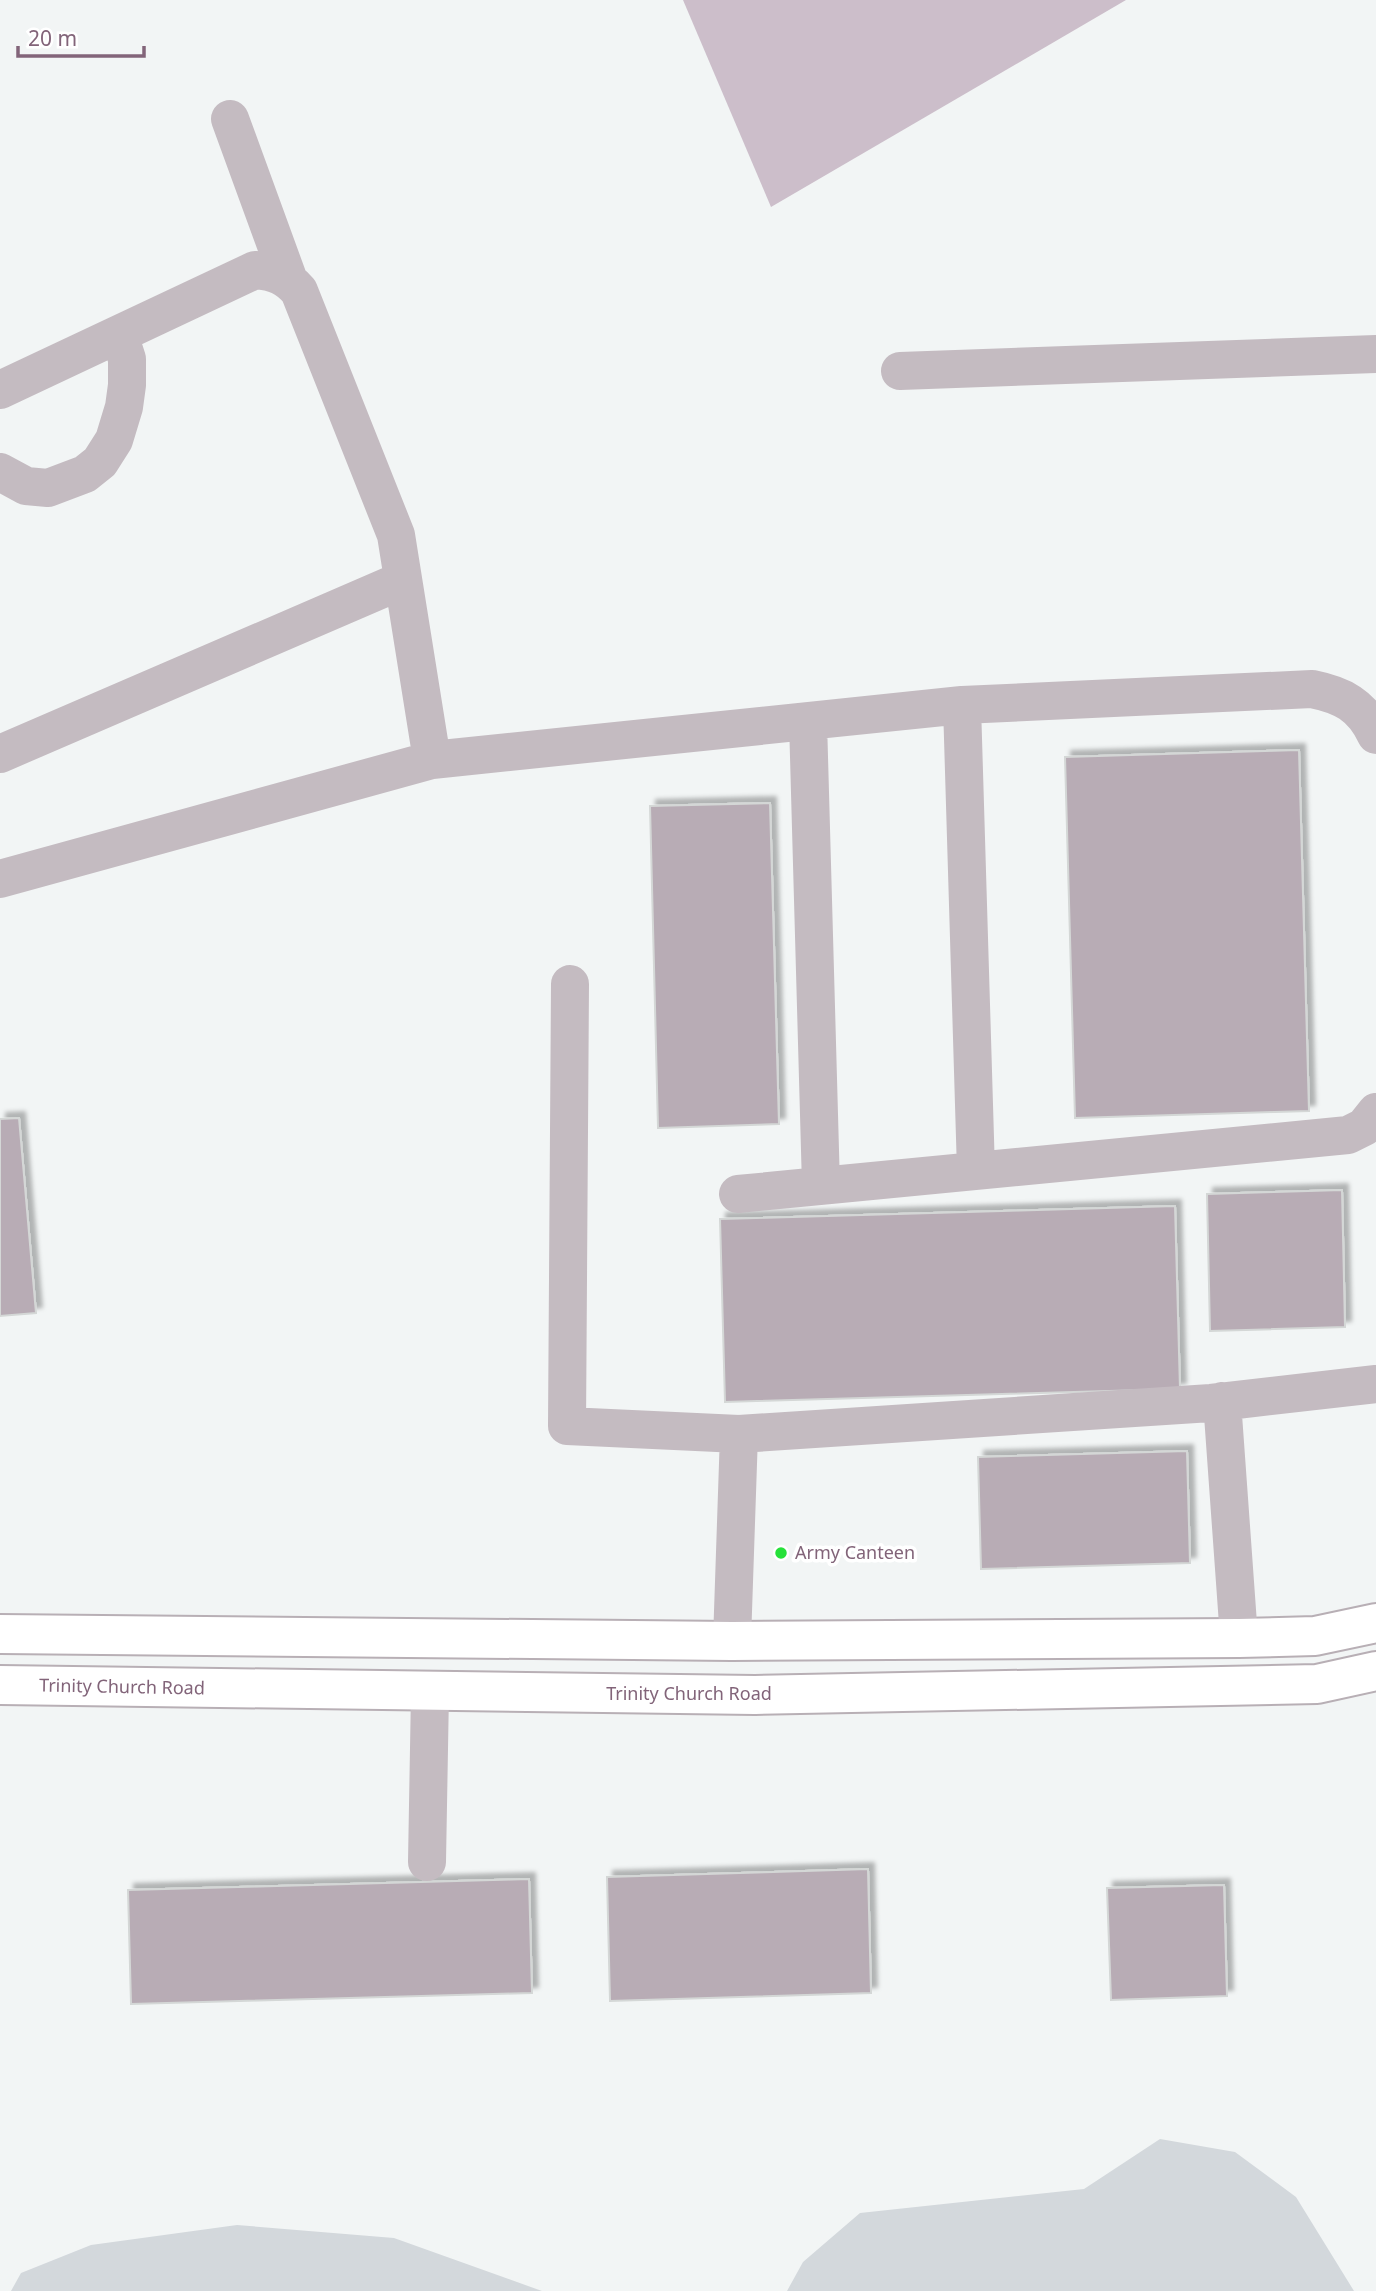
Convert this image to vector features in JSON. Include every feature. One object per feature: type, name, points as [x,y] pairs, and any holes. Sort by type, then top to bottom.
[{"type":"main road","points":[[0,1634],[732,1641],[1239,1638],[1315,1636],[1376,1623]]},
{"type":"main road","name":"Trinity Church Road","points":[[0,1685],[755,1695],[1303,1685],[1376,1671]]},
{"type":"lane","points":[[230,119],[288,278],[299,291],[396,535],[432,761]]},
{"type":"lane","points":[[0,390],[255,270],[288,278]]},
{"type":"lane","points":[[0,472],[26,486],[48,488],[85,474],[100,462],[114,440],[124,407],[127,359],[120,334]]},
{"type":"lane","points":[[900,371],[1376,354]]},
{"type":"lane","points":[[0,754],[403,580]]},
{"type":"lane","points":[[0,878],[432,761],[808,721],[962,705],[1312,689],[1348,700],[1372,726],[1376,735]]},
{"type":"lane","points":[[962,705],[976,1171]]},
{"type":"lane","points":[[808,721],[821,1186]]},
{"type":"lane","points":[[569,984],[567,1426],[739,1434],[1222,1401],[1376,1384]]},
{"type":"lane","points":[[738,1194],[1348,1135],[1364,1127],[1376,1112]]},
{"type":"lane","points":[[1222,1401],[1239,1638]]},
{"type":"lane","points":[[732,1641],[739,1434]]},
{"type":"lane","points":[[427,1862],[430,1692]]},
{"type":"shaded area","points":[[683,0],[1126,0],[771,207]]},
{"type":"shaded area","points":[[1160,2139],[1235,2152],[1296,2197],[1354,2291],[787,2291],[803,2262],[860,2213],[1084,2189]]},
{"type":"shaded area","points":[[237,2225],[394,2238],[542,2291],[11,2291],[21,2273],[91,2245]]},
{"type":"building","points":[[1299,750],[1309,1111],[1075,1118],[1065,757]]},
{"type":"building","points":[[770,803],[779,1124],[658,1128],[650,806]]},
{"type":"building","points":[[19,1118],[36,1313],[0,1316],[0,1119]]},
{"type":"building","points":[[1342,1190],[1345,1327],[1210,1331],[1207,1194]]},
{"type":"building","points":[[1175,1206],[1180,1389],[725,1402],[720,1219]]},
{"type":"building","points":[[1187,1451],[1190,1563],[981,1569],[978,1457]]},
{"type":"building","points":[[868,1869],[871,1993],[610,2001],[607,1877]]},
{"type":"building","points":[[529,1879],[532,1993],[131,2004],[128,1890]]},
{"type":"building","points":[[1224,1885],[1227,1996],[1111,2000],[1107,1888]]},
{"type":"place","name":"Army Canteen","points":[[781,1553]]}]
